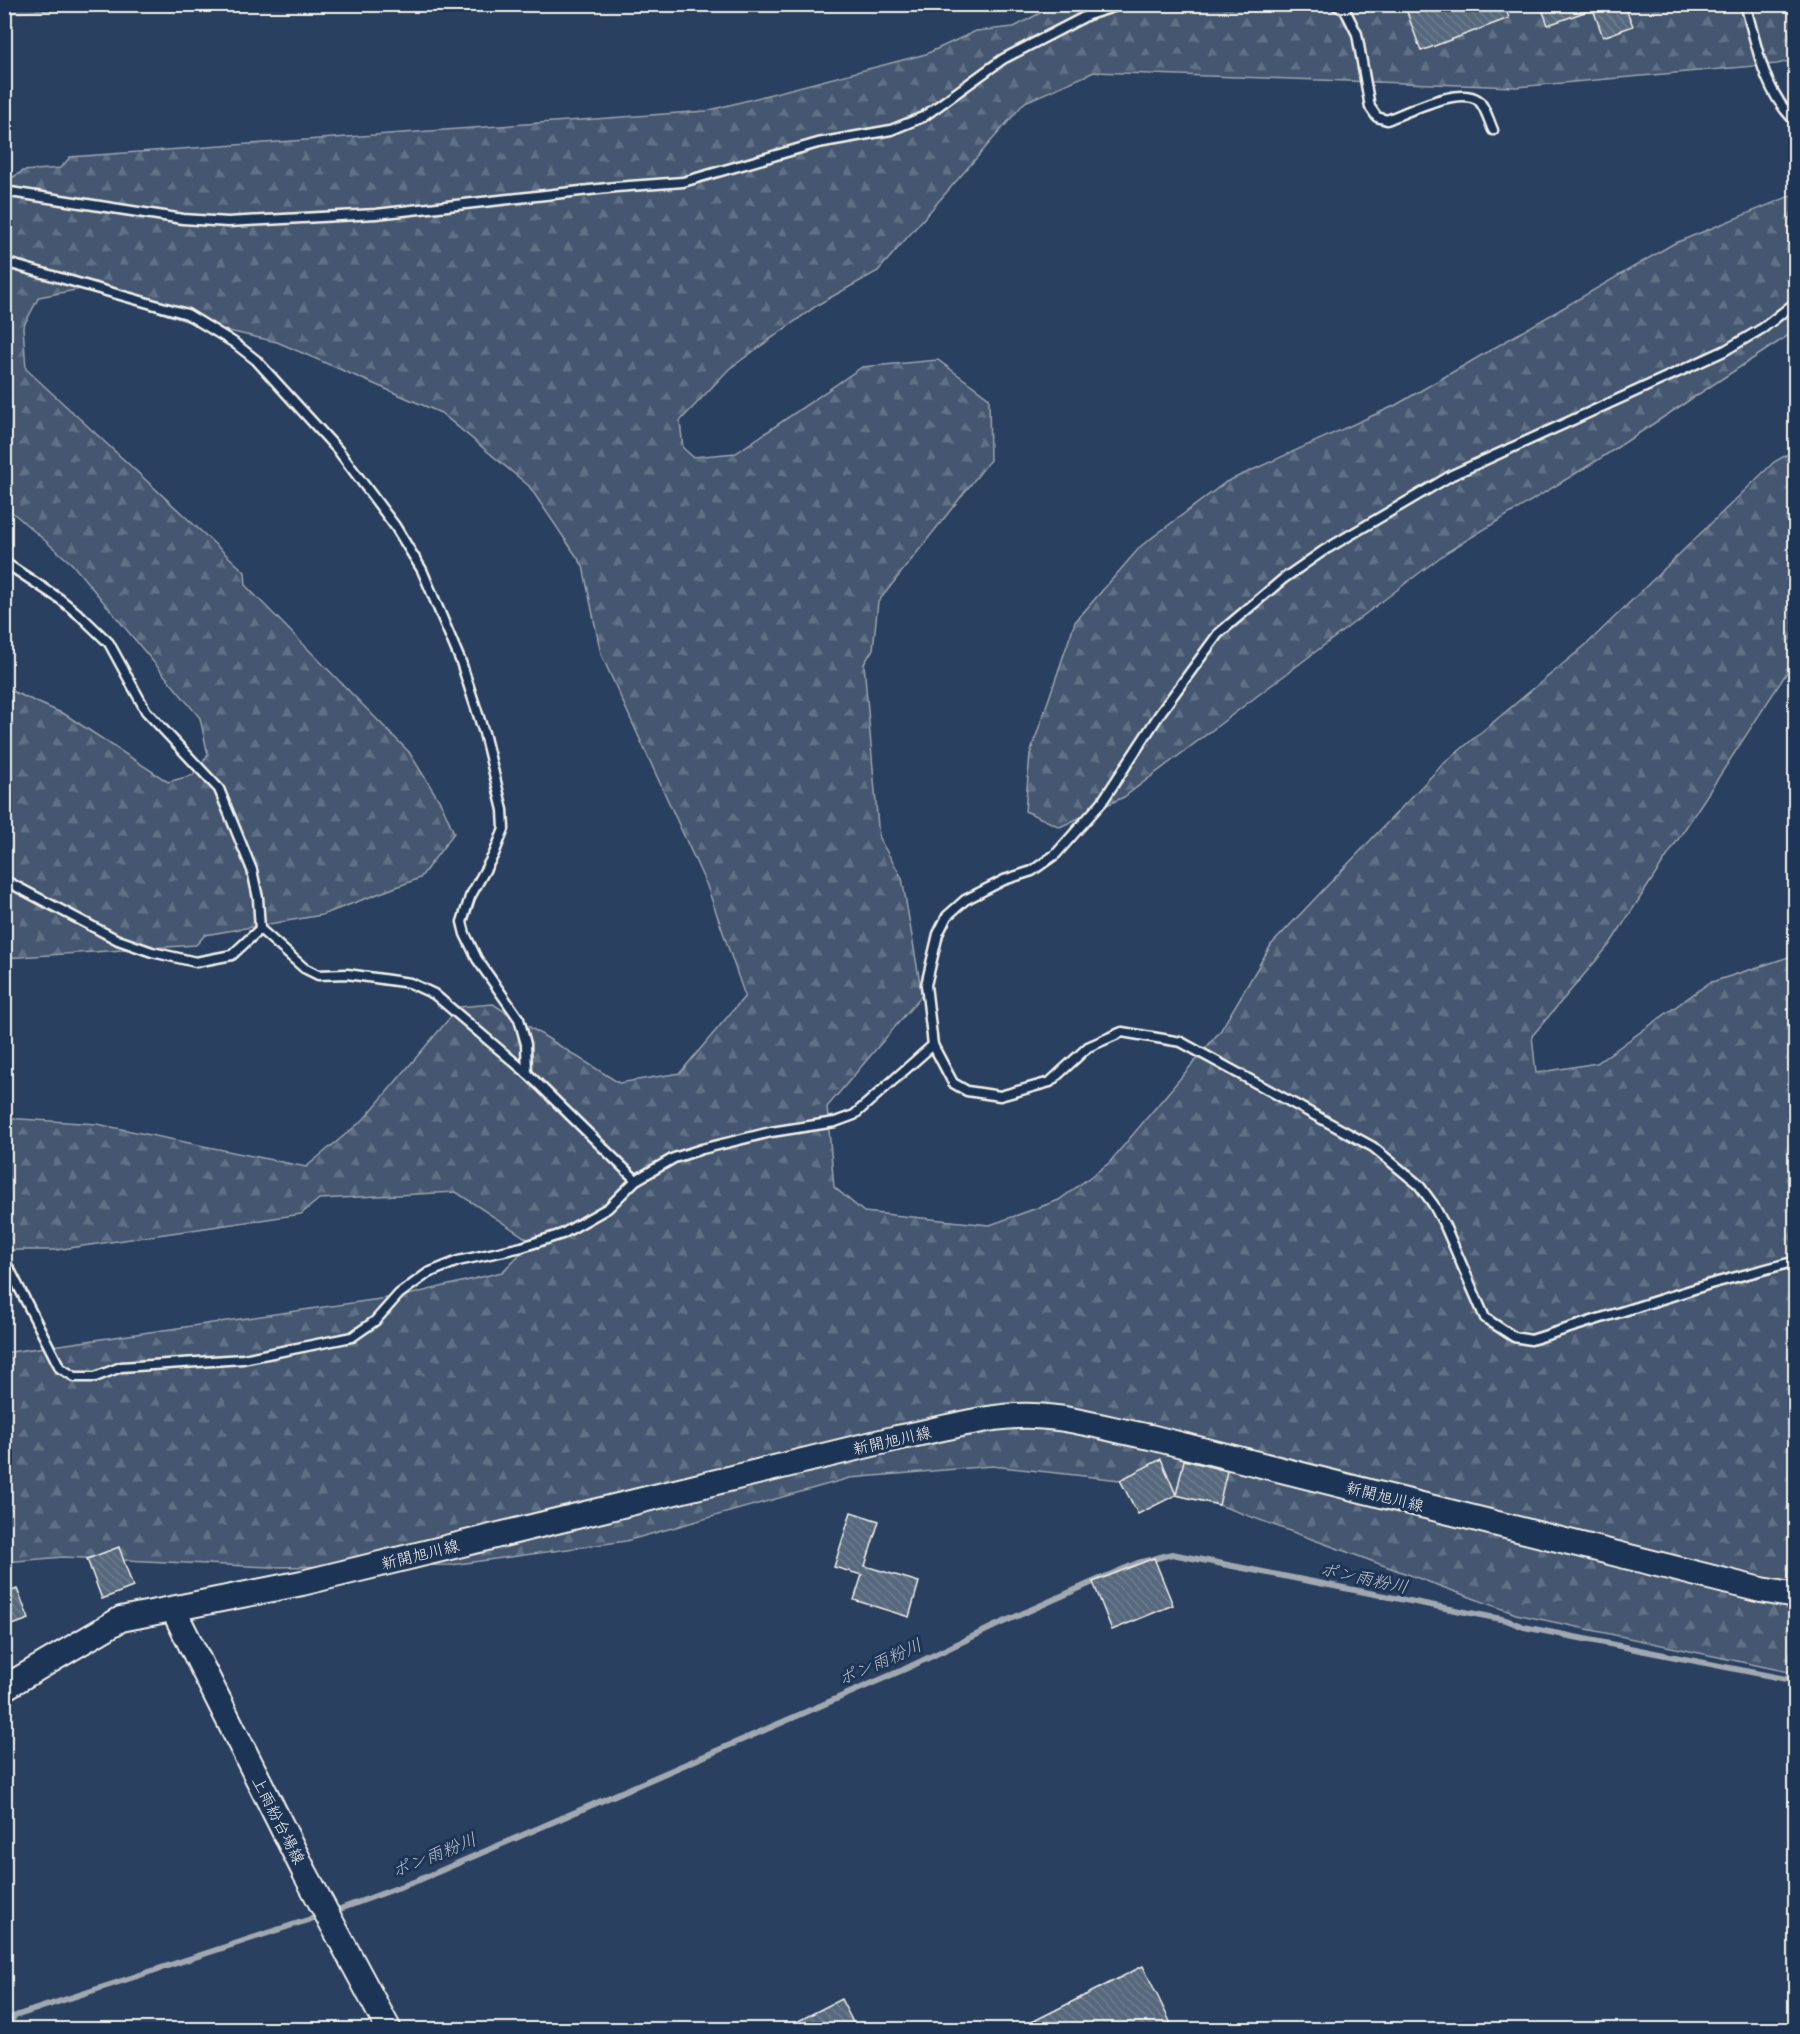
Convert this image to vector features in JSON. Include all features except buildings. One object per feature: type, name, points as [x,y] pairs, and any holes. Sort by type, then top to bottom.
[{"type":"main road","name":"新開旭川線","points":[[4,1688],[121,1619],[302,1583],[897,1438],[988,1420],[1032,1416],[1150,1437],[1761,1590],[1796,1596]]},
{"type":"main road","name":"上雨紛台場線","points":[[173,1609],[305,1873],[389,2030]]},
{"type":"lane","points":[[4,191],[183,219],[228,222],[376,214],[616,187],[683,182],[818,143],[891,130],[923,117],[1004,59],[1088,15],[1123,4]]},
{"type":"lane","points":[[1334,4],[1345,10],[1357,34],[1370,107],[1377,117],[1387,120],[1454,95],[1467,95],[1479,101],[1493,130]]},
{"type":"lane","points":[[1745,4],[1770,88],[1784,111],[1796,122]]},
{"type":"lane","points":[[4,262],[187,314],[233,342],[256,360],[338,450],[395,526],[422,570],[461,662],[484,733],[503,810],[504,829],[494,854],[470,897],[462,922],[465,934],[477,958],[519,1019],[526,1044],[527,1073]]},
{"type":"lane","points":[[1796,302],[1762,328],[1724,351],[1452,475],[1323,551],[1284,579],[1218,634],[1161,712],[1102,802],[1056,854],[1032,871],[1004,880],[965,900],[947,916],[938,934],[926,985],[933,1046],[953,1083],[967,1091],[1000,1096],[1050,1082],[1088,1047],[1122,1032],[1144,1034],[1181,1042],[1373,1147],[1419,1185],[1433,1204],[1485,1318],[1514,1337],[1531,1340],[1710,1284],[1796,1261]]},
{"type":"lane","points":[[4,562],[60,599],[109,643],[146,711],[219,789],[252,870],[258,898],[260,929],[304,968],[318,975],[347,974],[410,983],[434,994],[527,1073],[636,1180]]},
{"type":"lane","points":[[4,880],[118,940],[152,952],[196,962],[232,955],[260,929]]},
{"type":"lane","points":[[4,1264],[9,1268],[60,1368],[75,1377],[95,1377],[121,1367],[243,1359],[352,1337],[375,1321],[399,1294],[428,1273],[458,1261],[522,1247],[562,1234],[608,1208],[636,1180],[674,1158],[771,1131],[835,1122],[854,1115],[933,1046]]},
{"type":"green space","points":[[5,4],[157,4],[157,5],[5,13]]},
{"type":"green space","points":[[1055,5],[1795,5],[1795,60],[1777,64],[1516,87],[1094,72],[1025,102],[878,271],[819,304],[729,369],[680,421],[683,448],[693,457],[736,453],[862,367],[938,360],[989,398],[990,460],[878,602],[873,649],[864,664],[879,838],[902,878],[922,995],[827,1107],[834,1187],[864,1212],[990,1225],[1059,1200],[1109,1163],[1221,1030],[1271,945],[1442,765],[1588,643],[1774,462],[1795,450],[1795,660],[1610,944],[1532,1036],[1536,1073],[1597,1063],[1709,983],[1795,955],[1795,1672],[1516,1614],[1219,1505],[1176,1495],[1146,1481],[992,1466],[850,1478],[626,1541],[451,1565],[270,1567],[63,1557],[5,1562],[4,1353],[408,1295],[502,1272],[532,1242],[456,1192],[319,1199],[301,1214],[56,1250],[5,1250],[5,1118],[97,1124],[306,1167],[364,1119],[459,1007],[493,1004],[619,1083],[680,1073],[745,996],[707,886],[601,654],[583,566],[529,486],[441,413],[277,342],[189,322],[86,288],[39,297],[23,327],[26,369],[245,572],[246,586],[409,752],[442,805],[454,833],[420,878],[322,915],[205,935],[196,945],[5,958],[5,688],[66,715],[168,782],[193,775],[208,755],[200,718],[72,564],[5,506],[5,182],[23,171],[61,168],[70,157],[706,111],[926,54],[976,31],[1014,27]]},
{"type":"green space","points":[[1795,194],[1795,331],[1601,458],[1447,552],[1124,797],[1060,827],[1025,811],[1030,754],[1075,622],[1141,546],[1226,482],[1396,405],[1673,244]]},
{"type":"waterway","name":"ポン雨粉川","points":[[332,1912],[419,1880],[905,1669],[1093,1582],[1138,1563],[1172,1554],[1506,1620],[1524,1627],[1796,1681]]},
{"type":"waterway","name":"ポン雨粉川","points":[[4,2023],[15,2016],[323,1915]]}]
